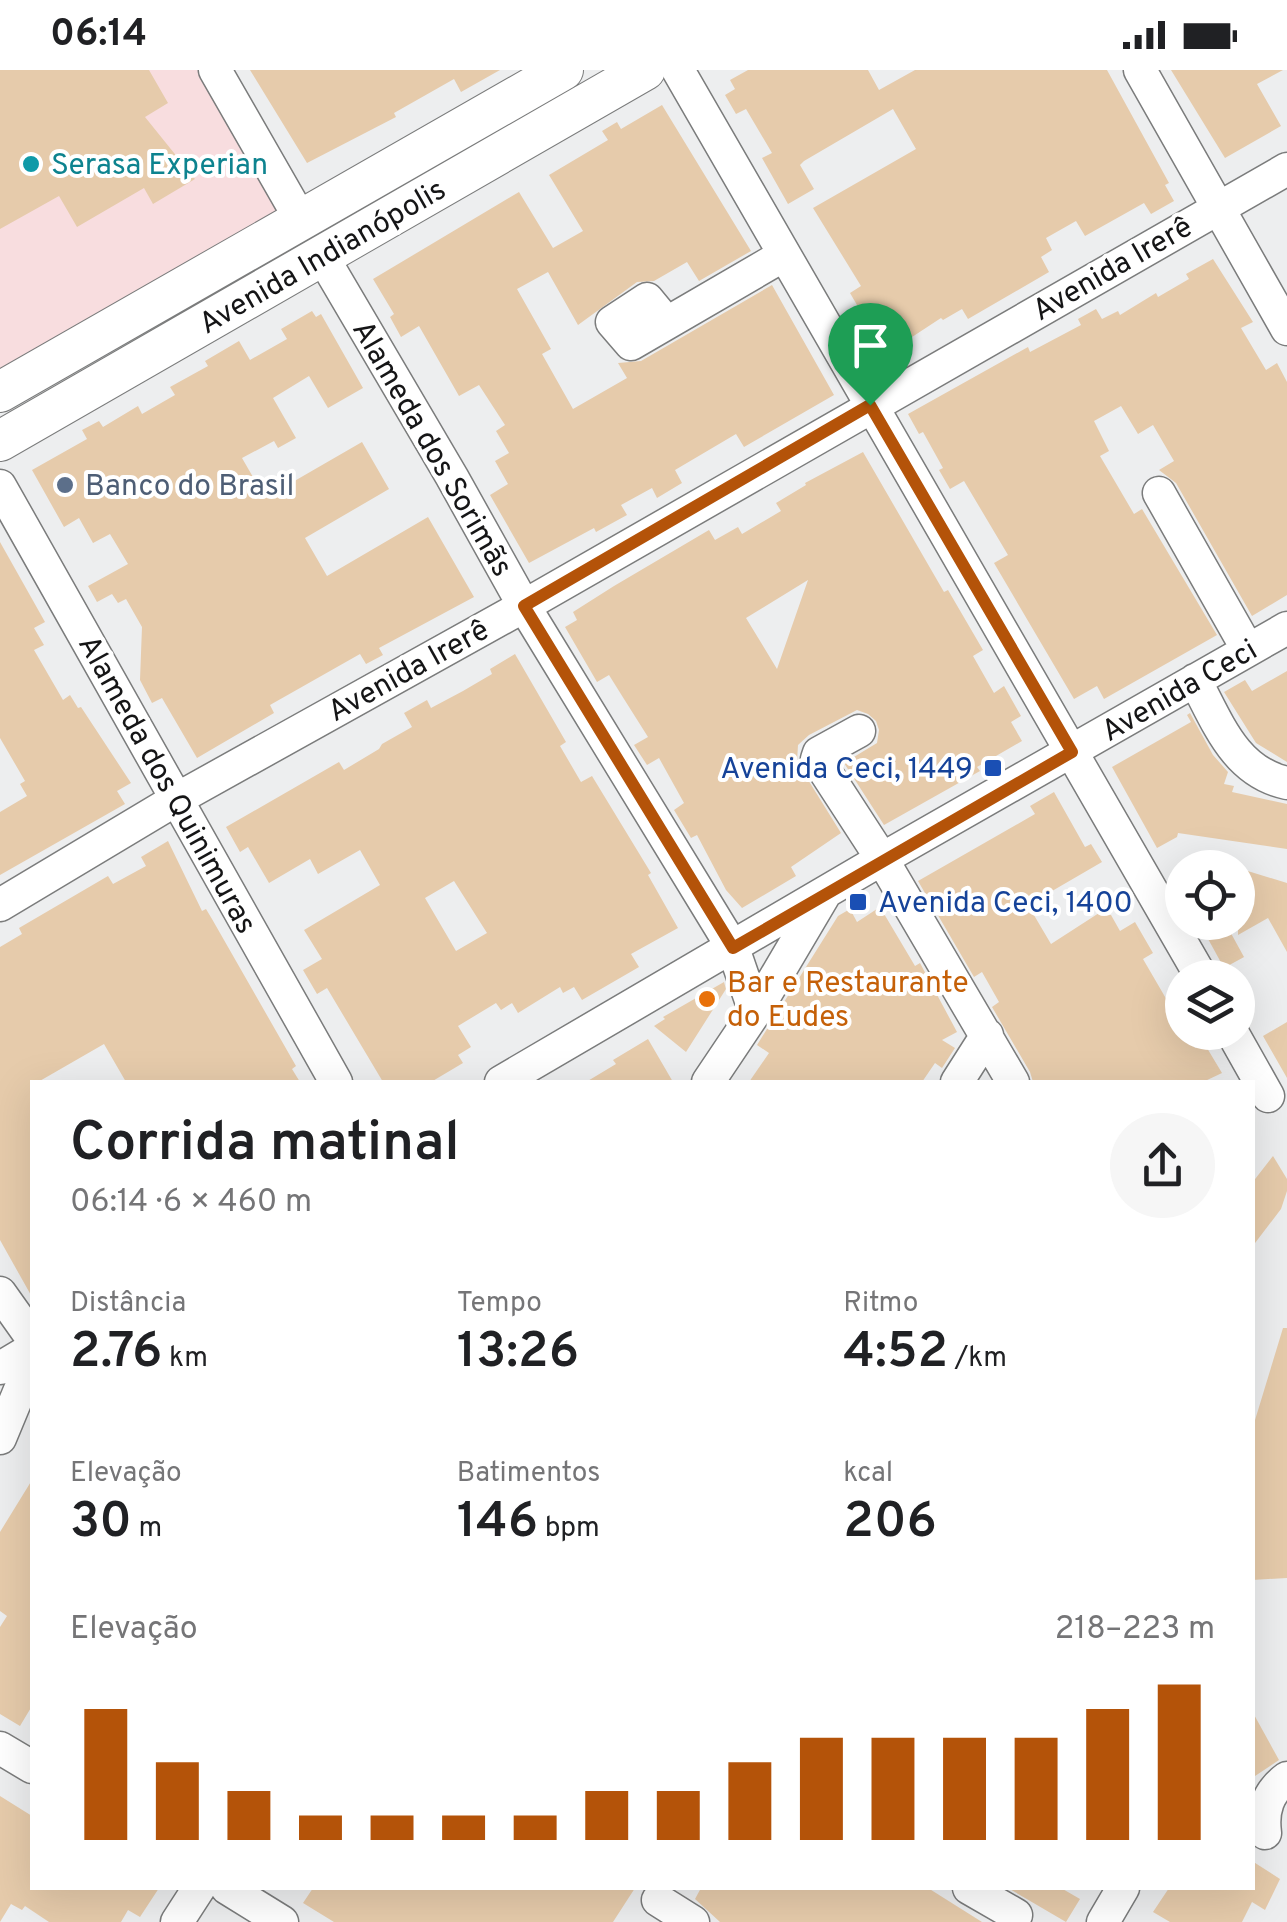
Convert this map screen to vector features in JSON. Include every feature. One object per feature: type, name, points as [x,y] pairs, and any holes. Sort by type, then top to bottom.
[{"type":"main road","name":"Avenida Indianópolis","points":[[0,392],[563,70]]},
{"type":"main road","name":"Avenida Indianópolis","points":[[0,441],[645,70]]},
{"type":"street","points":[[215,70],[301,220]]},
{"type":"street","points":[[678,70],[1192,960]]},
{"type":"street","points":[[1140,70],[1287,329]]},
{"type":"street","name":"Avenida Irerê","points":[[0,906],[177,799],[524,606],[1287,169]]},
{"type":"street","points":[[666,322],[784,255]]},
{"type":"street","name":"Alameda dos Sorimãs","points":[[322,256],[524,606],[733,948],[755,1012]]},
{"type":"street","name":"Alameda dos Quinimuras","points":[[0,486],[335,1080]]},
{"type":"street","points":[[1159,492],[1248,650]]},
{"type":"street","name":"Avenida Ceci","points":[[504,1080],[1287,628]]},
{"type":"street","points":[[1195,680],[1243,761],[1261,775],[1287,783]]},
{"type":"street","points":[[859,732],[816,756],[882,859],[1012,1080]]},
{"type":"street","points":[[709,1080],[826,893]]},
{"type":"street","points":[[958,1080],[986,1036]]},
{"type":"street","points":[[1242,1050],[1268,1096]]},
{"type":"street","points":[[0,1293],[30,1335]]},
{"type":"street","points":[[0,1368],[30,1350]]},
{"type":"street","points":[[0,1438],[30,1366]]},
{"type":"street","points":[[0,1748],[30,1767]]},
{"type":"street","points":[[1268,1836],[1264,1818],[1271,1786]]},
{"type":"street","points":[[177,1922],[198,1890]]},
{"type":"street","points":[[231,1890],[282,1922]]},
{"type":"street","points":[[972,1890],[1016,1915]]},
{"type":"street","points":[[1103,1922],[1122,1890]]},
{"type":"street","points":[[656,1903],[693,1922]]},
{"type":"shaded area","name":"Serasa Experian","points":[[0,70],[207,70],[291,215],[0,378]]},
{"type":"building","points":[[0,70],[149,70],[168,103],[145,117],[195,179],[153,204],[144,188],[77,227],[59,196],[0,229]]},
{"type":"building","points":[[250,70],[500,70],[461,92],[454,79],[394,113],[396,117],[307,163]]},
{"type":"building","points":[[748,70],[868,70],[879,90],[915,70],[1107,70],[1169,183],[1165,185],[1174,201],[1151,214],[1144,203],[1085,236],[1076,221],[1046,238],[1052,250],[1041,257],[1049,272],[968,319],[962,309],[941,318],[880,358],[865,333],[871,329],[850,293],[861,286],[813,208],[916,149],[893,109],[804,161],[800,165],[814,189],[788,204],[762,158],[772,153],[746,109],[736,114],[725,95],[735,89],[730,80]]},
{"type":"building","points":[[1171,70],[1283,70],[1257,84],[1281,126],[1225,158]]},
{"type":"building","points":[[662,105],[751,251],[699,281],[687,262],[654,281],[637,282],[578,325],[548,272],[517,289],[551,349],[542,354],[573,409],[627,378],[618,363],[641,361],[772,285],[834,395],[744,447],[736,434],[675,470],[682,483],[657,498],[652,488],[621,505],[627,515],[529,563],[490,495],[508,484],[495,461],[509,453],[496,431],[505,425],[479,385],[459,396],[419,326],[401,337],[390,317],[394,314],[373,279],[519,192],[553,248],[583,231],[549,175],[608,140],[602,131],[617,122],[621,129]]},
{"type":"building","points":[[1213,259],[1253,322],[1241,328],[1266,370],[1277,363],[1287,382],[1287,595],[1252,616],[1176,483],[1159,470],[1174,461],[1153,425],[1138,434],[1121,406],[1094,421],[1109,451],[1100,456],[1134,514],[1142,509],[1217,635],[1104,699],[1097,686],[1074,699],[994,563],[1008,555],[964,481],[950,489],[923,432],[919,434],[908,414],[1028,347],[1030,352],[1081,325],[1078,319],[1096,309],[1102,319],[1118,311],[1120,315],[1156,293],[1158,297],[1189,279],[1186,274]]},
{"type":"building","points":[[312,311],[316,317],[321,314],[363,388],[328,408],[309,376],[273,398],[296,438],[278,448],[274,441],[242,458],[265,498],[362,442],[389,489],[305,538],[327,576],[428,517],[474,597],[379,648],[383,655],[366,664],[360,654],[270,705],[274,713],[197,758],[162,698],[152,703],[140,680],[142,627],[126,599],[118,603],[112,594],[97,602],[88,586],[128,564],[110,534],[93,543],[79,518],[64,527],[32,470],[87,439],[82,430],[99,421],[103,427],[138,406],[142,414],[175,395],[170,387],[208,366],[205,361],[239,341],[250,360],[287,339],[281,329]]},
{"type":"building","points":[[863,452],[944,592],[948,590],[983,650],[973,656],[994,693],[1004,686],[1021,716],[1011,722],[1022,741],[977,767],[980,771],[884,825],[844,763],[877,743],[876,721],[857,710],[809,735],[798,745],[797,762],[841,833],[791,867],[796,876],[742,908],[726,890],[697,835],[691,838],[674,810],[684,803],[659,758],[647,765],[634,745],[648,737],[609,675],[597,682],[565,627],[577,620],[573,612],[709,530],[715,540],[738,527],[742,534],[781,511],[776,503]],"holes":[[[808,580],[777,669],[746,618]]]},
{"type":"building","points":[[0,542],[45,622],[34,628],[44,645],[34,650],[63,700],[70,695],[81,707],[131,783],[117,791],[125,804],[0,875],[0,812],[27,796],[20,784],[25,781],[0,738]]},
{"type":"building","points":[[515,654],[566,742],[560,746],[581,782],[592,776],[651,873],[648,875],[678,928],[631,954],[639,967],[582,1000],[574,987],[563,993],[560,987],[518,1013],[512,1003],[501,1010],[496,1003],[458,1026],[471,1047],[458,1055],[463,1063],[434,1080],[382,1080],[327,988],[317,994],[303,970],[322,959],[304,930],[380,885],[360,850],[318,874],[310,859],[269,883],[248,847],[240,852],[226,827],[339,762],[344,770],[379,749],[412,727],[404,713],[427,700],[431,708],[492,674],[490,669]],"holes":[[[454,881],[487,933],[456,951],[425,898]]]},
{"type":"building","points":[[1287,671],[1287,762],[1256,743],[1224,692],[1245,680],[1252,691]]},
{"type":"building","points":[[1190,713],[1213,755],[1228,772],[1224,784],[1234,786],[1232,792],[1287,804],[1287,849],[1178,833],[1157,848],[1112,767],[1191,722],[1187,715]]},
{"type":"building","points":[[1054,792],[1085,847],[1091,844],[1102,862],[1028,905],[1051,944],[1099,913],[1111,915],[1120,931],[1135,922],[1153,953],[1143,959],[1165,997],[1165,1050],[1208,1050],[1222,1073],[1207,1080],[1032,1080],[992,1007],[999,1002],[982,972],[974,977],[918,881],[1035,814],[1030,806]]},
{"type":"building","points":[[168,841],[202,911],[206,909],[296,1066],[292,1069],[299,1080],[125,1080],[104,1044],[41,1080],[30,1080],[30,1293],[0,1240],[0,947],[22,934],[19,928],[108,876],[113,884],[146,866],[141,857]]},
{"type":"building","points":[[1255,873],[1287,883],[1287,952],[1268,918],[1255,925]]},
{"type":"building","points":[[880,907],[915,966],[920,963],[957,1032],[942,1040],[955,1048],[942,1068],[935,1063],[923,1080],[750,1080],[769,1053],[757,1045],[838,916],[850,909],[857,922]]},
{"type":"building","points":[[1209,940],[1235,940],[1244,957],[1220,960]]},
{"type":"building","points":[[724,982],[726,989],[686,1052],[654,1026],[663,1017]]},
{"type":"building","points":[[1287,1022],[1287,1078],[1263,1036]]},
{"type":"building","points":[[648,1039],[672,1080],[589,1080],[616,1064],[613,1060]]},
{"type":"building","points":[[1273,1156],[1287,1179],[1281,1209],[1255,1243],[1255,1179]]},
{"type":"building","points":[[1283,1328],[1287,1328],[1287,1578],[1255,1580],[1255,1420]]},
{"type":"building","points":[[30,1483],[30,1709],[20,1726],[0,1714],[0,1627],[7,1616],[0,1611],[0,1532]]},
{"type":"building","points":[[1255,1716],[1279,1760],[1255,1776]]},
{"type":"building","points":[[0,1796],[30,1815],[30,1890],[158,1890],[140,1917],[128,1910],[121,1922],[49,1922],[25,1906],[22,1910],[11,1904],[0,1922]]},
{"type":"building","points":[[1255,1863],[1280,1879],[1265,1910],[1252,1902],[1242,1922],[1170,1922],[1153,1912],[1168,1890],[1255,1890]]},
{"type":"building","points":[[312,1890],[634,1890],[613,1922],[334,1922],[303,1903]]},
{"type":"building","points":[[700,1890],[931,1890],[982,1922],[720,1922],[695,1899]]},
{"type":"building","points":[[1011,1890],[1064,1890],[1080,1899],[1066,1922]]},
{"type":"place","name":"Serasa Experian","points":[[31,164]]},
{"type":"place","name":"Banco do Brasil","points":[[65,485]]},
{"type":"place","name":"Avenida Ceci, 1449","points":[[993,768]]},
{"type":"place","name":"Avenida Ceci, 1400","points":[[858,902]]},
{"type":"place","name":"Bar e Restaurante do Eudes","points":[[707,999]]},
{"type":"route","points":[[870,405],[1072,752],[733,948],[524,606],[870,405]]}]
